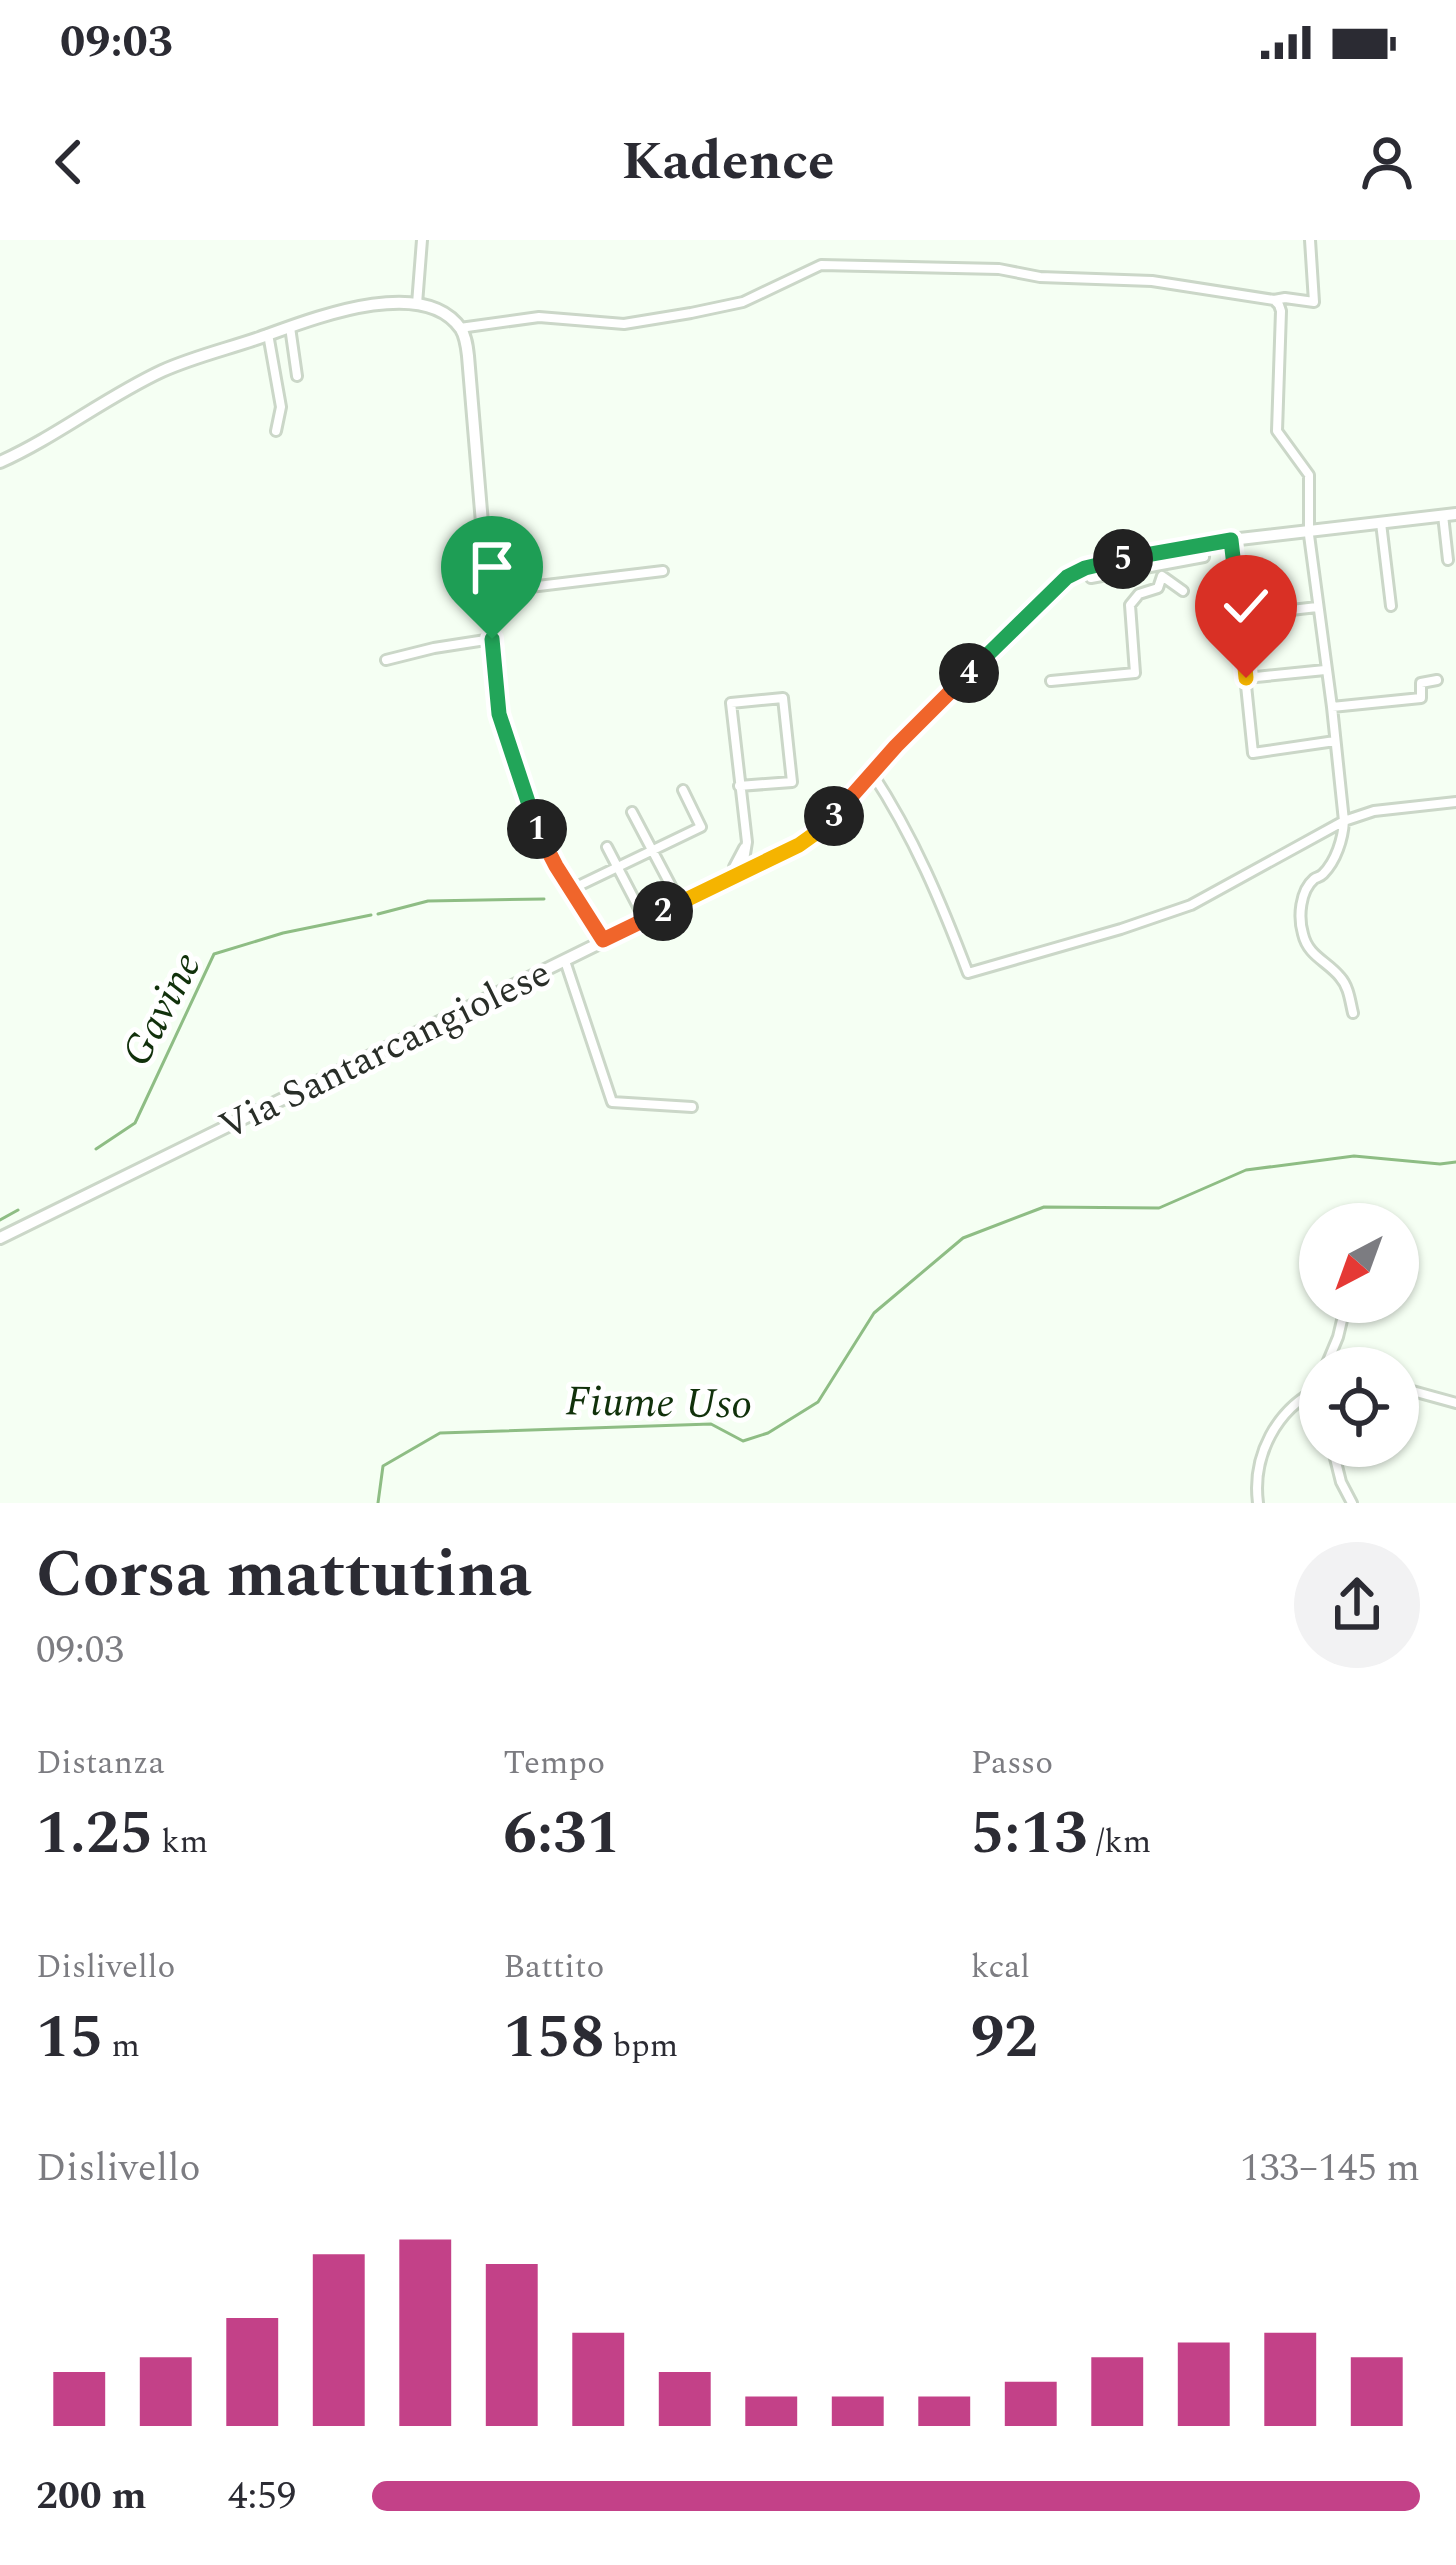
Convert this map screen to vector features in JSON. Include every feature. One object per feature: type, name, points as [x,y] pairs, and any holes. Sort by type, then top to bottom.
[{"type":"main road","points":[[0,462],[164,370],[356,307],[417,305],[441,313],[460,328],[468,356],[503,732],[538,832],[603,940]]},
{"type":"main road","name":"Via Santarcangiolese","points":[[0,1238],[771,860],[820,830],[1067,577],[1106,563],[1156,560],[1231,540],[1449,515]]},
{"type":"street","points":[[417,305],[422,240]]},
{"type":"street","points":[[460,328],[538,317],[624,324],[691,313],[743,302],[821,265],[999,269],[1040,277],[1152,281],[1314,302],[1310,240]]},
{"type":"street","points":[[1274,300],[1281,311],[1277,431],[1309,475],[1308,530],[1344,821],[1343,838],[1332,860],[1304,892],[1300,916],[1312,954],[1341,978],[1353,1013]]},
{"type":"street","points":[[1281,311],[1297,302]]},
{"type":"street","points":[[290,327],[297,376]]},
{"type":"street","points":[[268,334],[280,407],[276,431]]},
{"type":"street","points":[[1448,560],[1449,515]]},
{"type":"street","points":[[1381,523],[1391,606]]},
{"type":"street","points":[[1231,540],[1252,753],[1335,741]]},
{"type":"street","name":"Via Santarcangiolese","points":[[1091,578],[1156,560],[1204,557]]},
{"type":"street","points":[[1156,560],[1162,576],[1183,591]]},
{"type":"street","points":[[488,592],[663,571]]},
{"type":"street","points":[[1052,681],[1135,673],[1130,605],[1138,594],[1154,591],[1162,576]]},
{"type":"street","points":[[1240,616],[1317,607]]},
{"type":"street","points":[[386,660],[492,639]]},
{"type":"street","points":[[1246,678],[1325,670]]},
{"type":"street","points":[[1332,707],[1421,698],[1421,683],[1437,680]]},
{"type":"street","points":[[739,786],[792,782],[783,698],[730,704],[739,786],[747,842],[754,855],[771,860]]},
{"type":"street","points":[[872,773],[931,878],[968,973],[1191,905],[1344,821],[1374,811],[1456,802]]},
{"type":"street","points":[[571,889],[701,827],[683,790]]},
{"type":"street","points":[[632,812],[680,903]]},
{"type":"street","points":[[738,874],[747,842]]},
{"type":"street","points":[[607,847],[645,920]]},
{"type":"street","points":[[565,959],[611,1102],[692,1106]]},
{"type":"street","points":[[1419,1393],[1456,1403]]},
{"type":"street","points":[[1258,1503],[1255,1478],[1265,1446],[1285,1412],[1299,1403]]},
{"type":"street","points":[[1337,1467],[1352,1503]]},
{"type":"waterway","name":"Gavine","points":[[378,914],[428,901],[544,899]]},
{"type":"waterway","name":"Gavine","points":[[96,1149],[135,1123],[214,954],[283,933],[371,915]]},
{"type":"waterway","name":"Fiume Uso","points":[[378,1503],[383,1466],[440,1433],[711,1424],[743,1441],[768,1433],[818,1402],[874,1313],[963,1238],[1044,1207],[1159,1208],[1246,1170],[1354,1156],[1456,1162]]},
{"type":"waterway","name":"Gavine","points":[[0,1220],[18,1210]]},
{"type":"route","points":[[492,639],[503,732],[538,832],[603,940],[771,860],[820,830],[924,718],[1051,591],[1076,572],[1231,540],[1246,678]]}]
